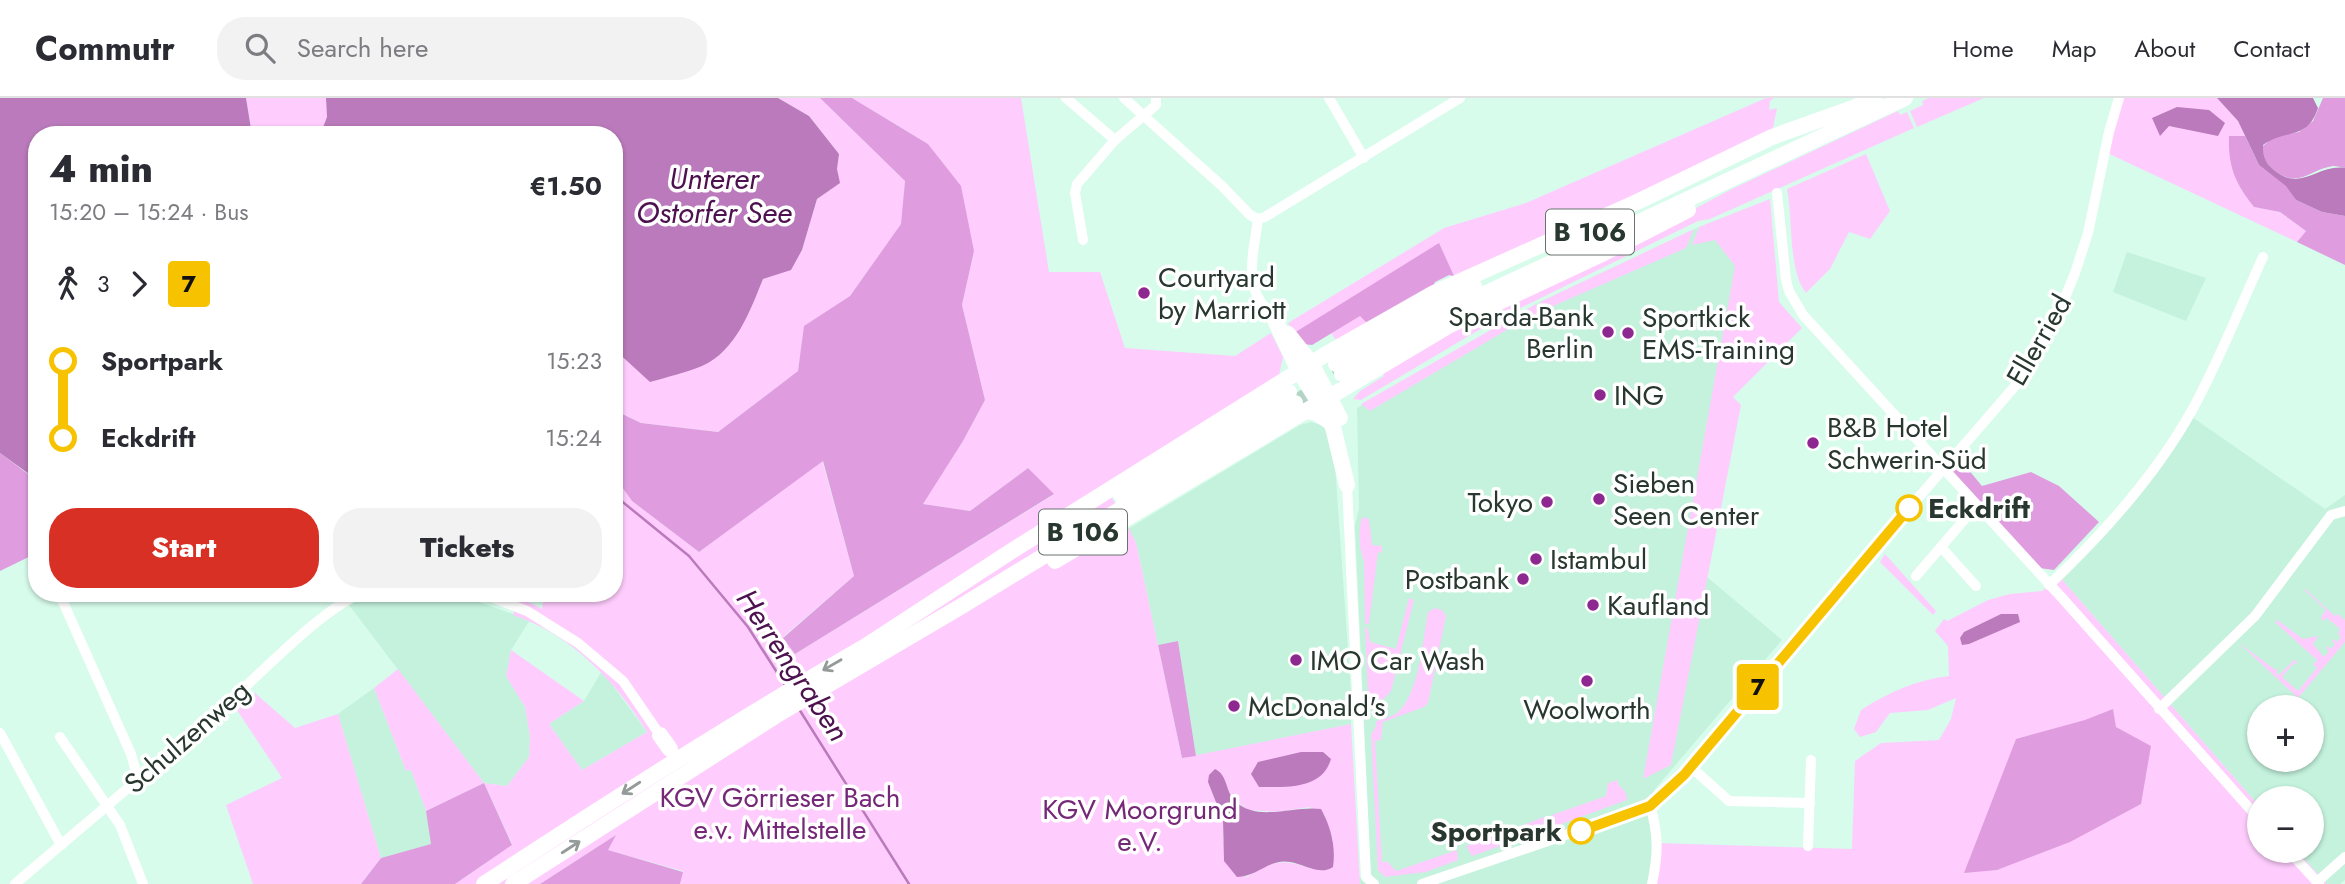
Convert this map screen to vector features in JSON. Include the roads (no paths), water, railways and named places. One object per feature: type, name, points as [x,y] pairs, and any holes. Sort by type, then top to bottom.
[{"type":"highway","name":"B 106","points":[[1851,115],[1875,98]]},
{"type":"highway","name":"B 106","points":[[513,884],[776,707],[1313,381],[1476,298],[1851,115],[1905,98]]},
{"type":"highway","points":[[868,652],[917,639],[1079,548],[1434,293],[1637,202],[1772,136],[1851,115]]},
{"type":"highway","points":[[1275,320],[1336,421],[1347,485]]},
{"type":"highway","points":[[1313,381],[1316,413],[1336,421]]},
{"type":"highway","name":"B 106","points":[[484,884],[746,716],[776,707]]},
{"type":"highway","points":[[670,749],[690,746],[746,716]]},
{"type":"highway","points":[[660,735],[670,749]]},
{"type":"highway","points":[[661,769],[670,749]]},
{"type":"street","points":[[1066,98],[1115,139]]},
{"type":"street","points":[[1124,98],[1222,186],[1250,215],[1258,219],[1364,158],[1460,98]]},
{"type":"street","points":[[1083,240],[1075,193],[1077,184],[1115,139],[1156,104],[1156,98]]},
{"type":"street","points":[[1329,98],[1364,158]]},
{"type":"street","name":"Ellerried","points":[[1422,884],[1650,806],[1691,766],[2022,378],[2057,317],[2076,273],[2088,233],[2109,132],[2119,98]]},
{"type":"street","points":[[1777,192],[1786,280],[1789,291],[1803,315],[2247,806]]},
{"type":"street","points":[[1258,219],[1253,285],[1259,299],[1275,320]]},
{"type":"street","points":[[2049,585],[2133,496],[2184,423],[2209,378],[2263,257]]},
{"type":"street","points":[[1347,485],[1366,877],[1374,884]]},
{"type":"street","points":[[1916,576],[1976,506]]},
{"type":"street","points":[[2159,709],[2255,616],[2330,515],[2345,511]]},
{"type":"street","points":[[1941,547],[1976,586]]},
{"type":"street","points":[[63,602],[131,754],[138,779]]},
{"type":"street","name":"Schulzenweg","points":[[15,884],[344,602]]},
{"type":"street","points":[[504,602],[527,611],[578,643],[622,681],[660,735]]},
{"type":"street","points":[[0,733],[61,845]]},
{"type":"street","points":[[60,737],[120,825],[143,884]]},
{"type":"street","points":[[1808,846],[1811,760]]},
{"type":"street","points":[[1691,766],[1729,801],[1810,803]]},
{"type":"street","points":[[1650,806],[1658,843],[1652,884]]},
{"type":"street","points":[[2300,863],[2318,883],[2345,857]]},
{"type":"water","points":[[0,98],[246,98],[251,126],[28,126],[28,473],[0,453]]},
{"type":"water","name":"Unterer Ostorfer See","points":[[326,98],[778,98],[809,116],[839,154],[837,169],[840,183],[817,199],[802,250],[791,270],[763,279],[740,329],[724,351],[702,366],[650,382],[623,357],[623,126],[324,126],[327,117]]},
{"type":"water","points":[[2217,98],[2313,98],[2318,108],[2308,125],[2302,130],[2263,145],[2264,156],[2274,170],[2293,179],[2345,168],[2345,216],[2322,212],[2296,200],[2286,186],[2259,165],[2238,121]]},
{"type":"water","points":[[2177,107],[2209,110],[2225,123],[2218,136],[2169,126],[2160,136],[2152,118]]},
{"type":"water","points":[[2001,614],[2018,614],[2020,622],[1962,645],[1960,638],[1964,632]]},
{"type":"water","points":[[1301,752],[1323,752],[1331,759],[1320,776],[1302,785],[1259,787],[1251,774],[1258,762]]},
{"type":"water","points":[[1215,769],[1222,775],[1235,801],[1254,811],[1321,809],[1332,837],[1333,867],[1317,870],[1283,861],[1237,877],[1224,861],[1223,820],[1208,782],[1209,775]]},
{"type":"waterway","name":"Herrengraben","points":[[623,502],[689,556],[748,627],[785,685]]},
{"type":"waterway","name":"Herrengraben","points":[[799,709],[909,884]]},
{"type":"tunnel","points":[[1295,403],[1342,374]]},
{"type":"place","name":"Courtyard by Marriott","points":[[1144,293]]},
{"type":"place","name":"Sparda-Bank Berlin","points":[[1608,332]]},
{"type":"place","name":"Sportkick EMS-Training","points":[[1628,333]]},
{"type":"place","name":"ING","points":[[1600,395]]},
{"type":"place","name":"B&B Hotel Schwerin-Süd","points":[[1813,443]]},
{"type":"place","name":"Sieben Seen Center","points":[[1599,499]]},
{"type":"place","name":"Tokyo","points":[[1547,502]]},
{"type":"place","name":"Eckdrift","points":[[1909,508]]},
{"type":"place","name":"Istambul","points":[[1536,559]]},
{"type":"place","name":"Postbank","points":[[1523,579]]},
{"type":"place","name":"Kaufland","points":[[1593,605]]},
{"type":"place","name":"IMO Car Wash","points":[[1296,660]]},
{"type":"place","name":"Woolworth","points":[[1587,681]]},
{"type":"place","name":"McDonald's","points":[[1234,706]]},
{"type":"place","name":"Sportpark","points":[[1581,831]]},
{"type":"park label","name":"KGV Görrieser Bach e.v. Mittelstelle","points":[[780,813]]},
{"type":"park label","name":"KGV Moorgrund e.V.","points":[[1140,825]]}]
